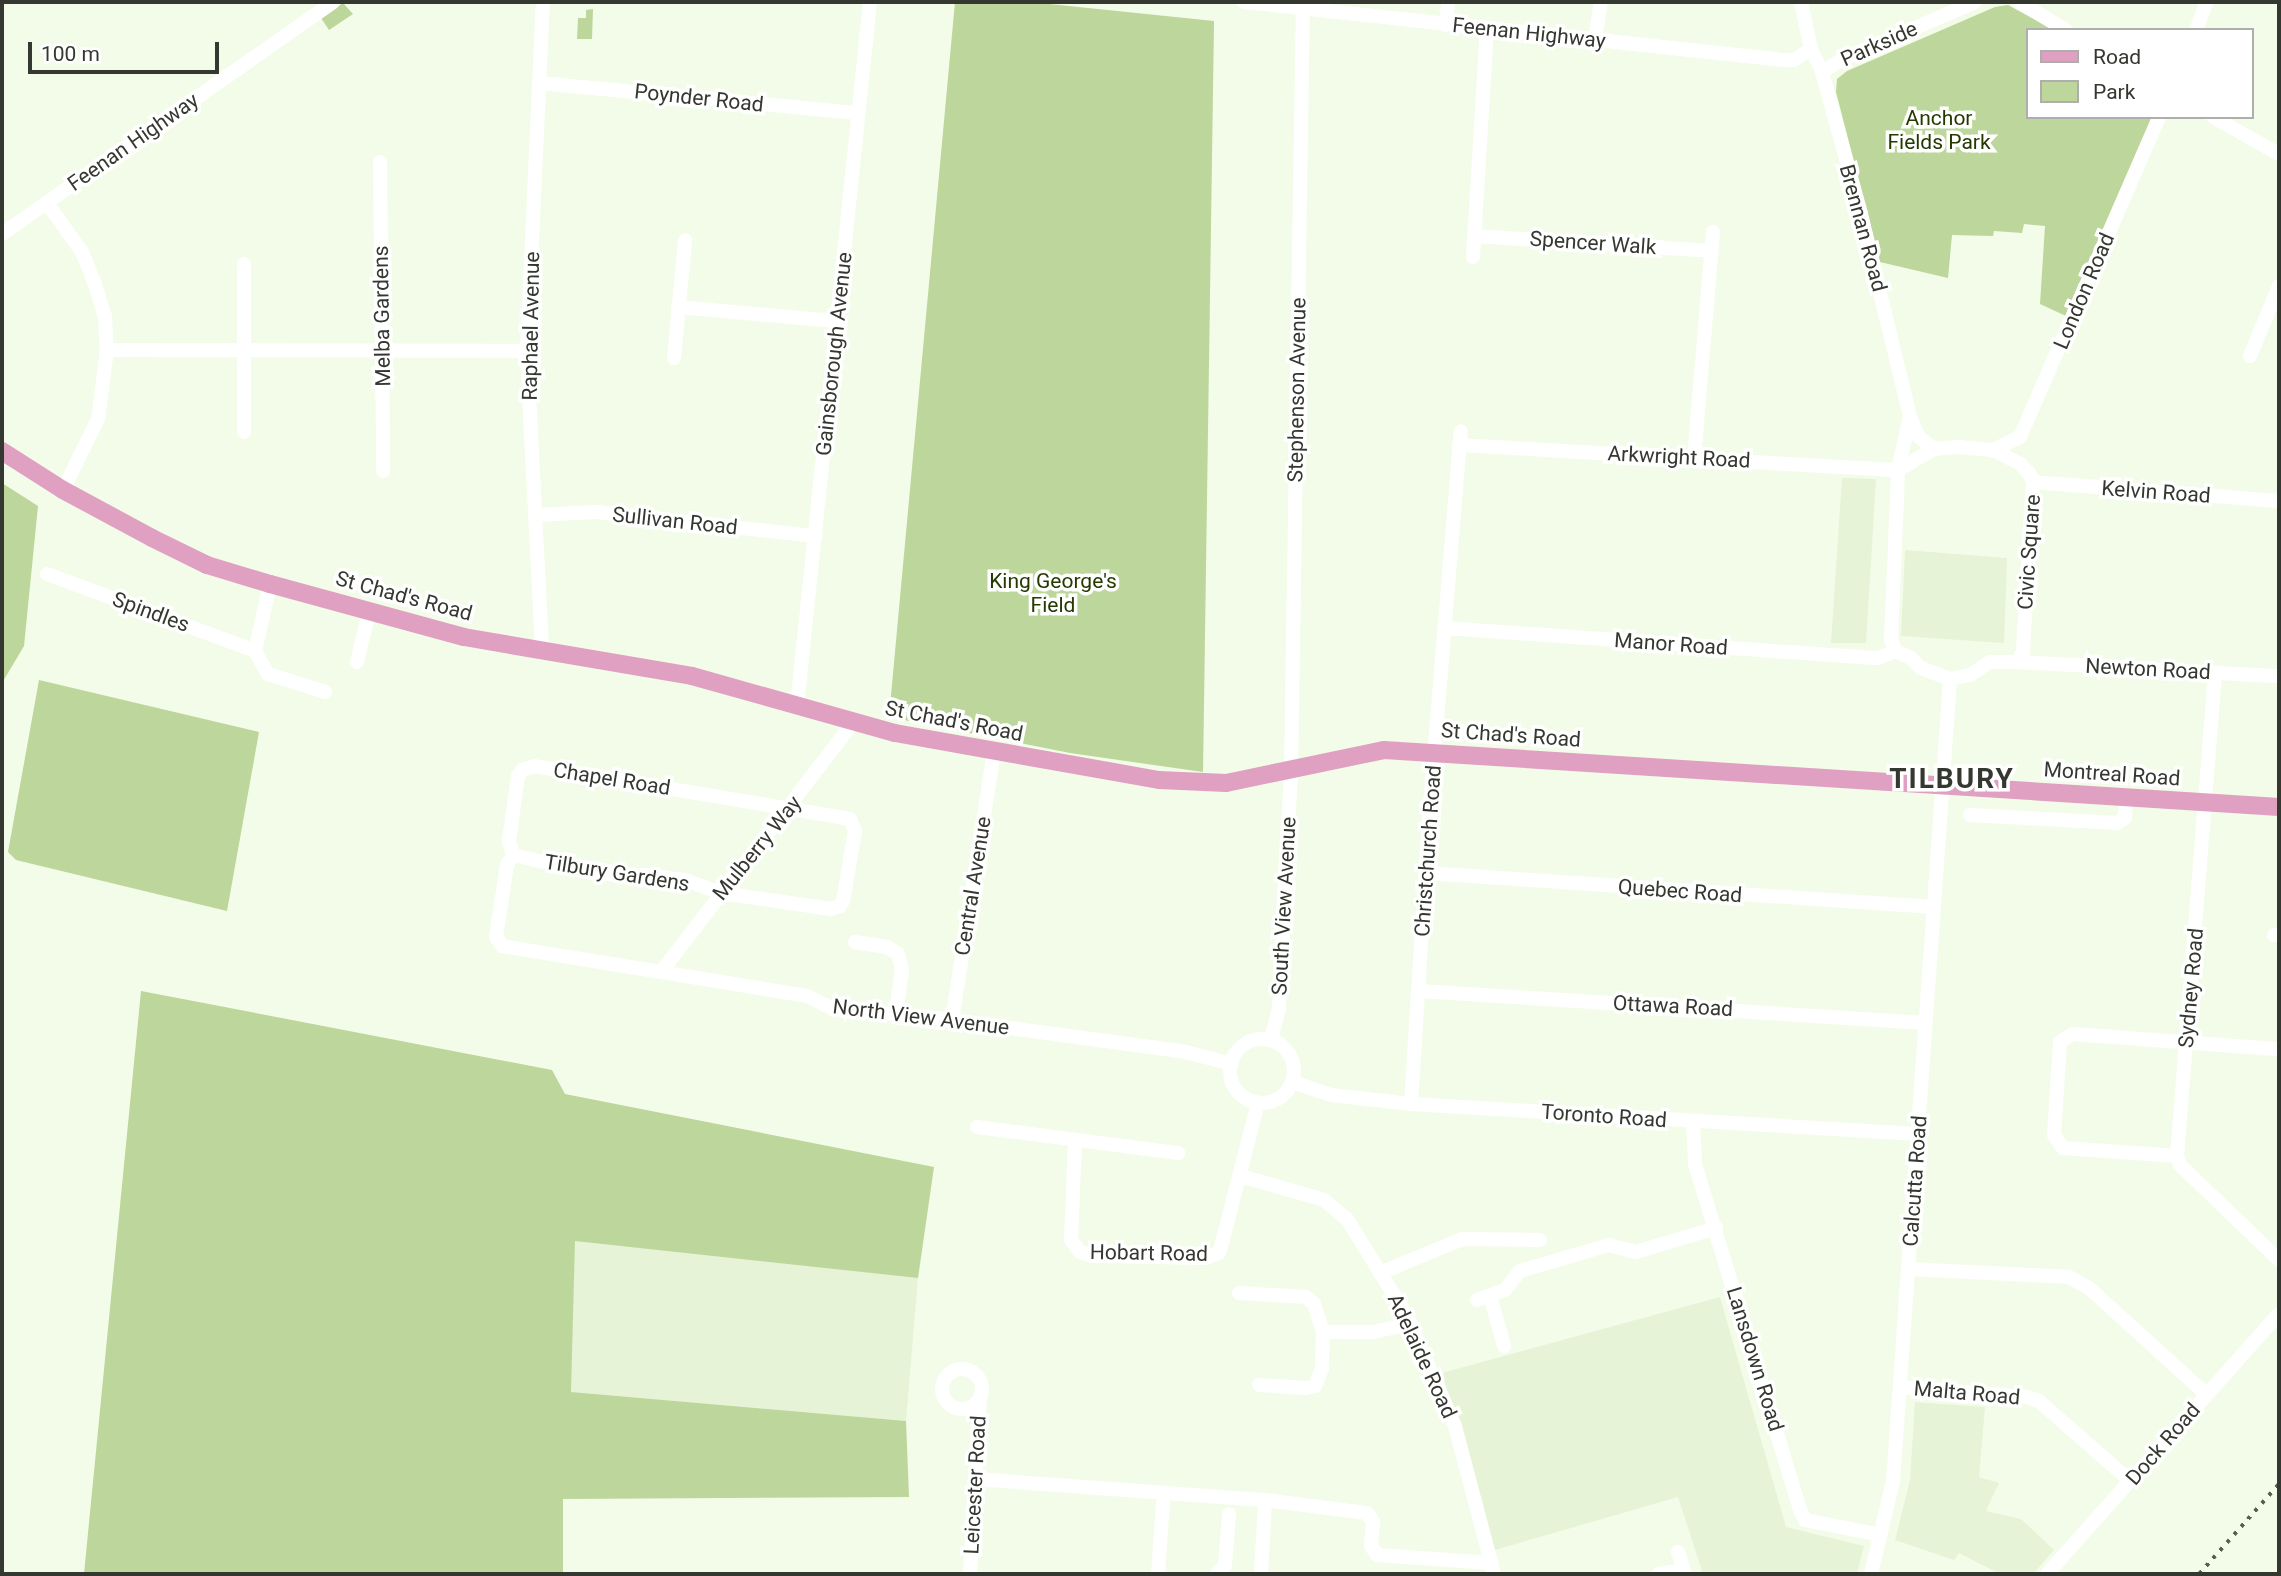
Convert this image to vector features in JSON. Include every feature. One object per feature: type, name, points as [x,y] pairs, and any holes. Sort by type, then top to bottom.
[{"type":"main road","name":"St Chad's Road","points":[[2,451],[63,490],[207,565],[464,637],[678,673],[852,724],[994,752],[1191,783],[1226,783],[1384,750],[1942,786]]},
{"type":"main road","name":"Montreal Road","points":[[1942,786],[2279,807]]},
{"type":"street","name":"Feenan Highway","points":[[2,234],[333,2]]},
{"type":"street","name":"Raphael Avenue","points":[[542,650],[527,351],[543,2]]},
{"type":"street","name":"Gainsborough Avenue","points":[[797,706],[870,2]]},
{"type":"street","name":"Feenan Highway","points":[[1244,2],[1303,5],[1446,25],[1788,61],[1811,49]]},
{"type":"street","points":[[1446,25],[1448,2]]},
{"type":"street","points":[[1595,39],[1601,2]]},
{"type":"street","name":"Brennan Road","points":[[1801,2],[1811,49],[1822,72],[1910,415],[1918,436],[1934,449]]},
{"type":"street","name":"Parkside","points":[[1822,72],[1840,60],[1975,2]]},
{"type":"street","points":[[2019,2],[2063,28]]},
{"type":"street","points":[[2197,28],[2207,2]]},
{"type":"street","name":"Stephenson Avenue","points":[[1290,771],[1303,5]]},
{"type":"street","points":[[1474,257],[1487,28]]},
{"type":"street","name":"Poynder Road","points":[[539,82],[858,113]]},
{"type":"street","name":"London Road","points":[[2020,437],[2158,119]]},
{"type":"street","points":[[2217,119],[2279,154]]},
{"type":"street","name":"Melba Gardens","points":[[380,162],[383,471]]},
{"type":"street","points":[[47,202],[82,252],[94,281],[104,316],[107,350],[99,419],[63,490]]},
{"type":"street","points":[[1694,458],[1713,232]]},
{"type":"street","name":"Spencer Walk","points":[[1474,236],[1711,251]]},
{"type":"street","points":[[674,358],[685,242]]},
{"type":"street","points":[[244,264],[244,432]]},
{"type":"street","points":[[2250,356],[2278,291]]},
{"type":"street","points":[[678,307],[836,321]]},
{"type":"street","points":[[107,350],[527,351]]},
{"type":"street","points":[[1910,415],[1898,470],[1891,640],[1896,651],[1934,675],[1950,679],[1970,675],[1990,662],[2017,662]]},
{"type":"street","points":[[1993,450],[2020,437],[2029,475]]},
{"type":"street","name":"Arkwright Road","points":[[1460,438],[1694,458],[1898,470]]},
{"type":"street","name":"Christchurch Road","points":[[1411,1104],[1434,752],[1460,438]]},
{"type":"street","name":"Civic Square","points":[[1898,470],[1934,449],[1959,447],[1993,450],[2029,475],[2023,652],[2017,662]]},
{"type":"street","name":"Kelvin Road","points":[[2029,475],[2279,501]]},
{"type":"street","name":"Sullivan Road","points":[[535,515],[597,512],[816,536]]},
{"type":"street","name":"Spindles","points":[[47,574],[255,651]]},
{"type":"street","points":[[270,584],[255,651],[268,674],[325,692]]},
{"type":"street","points":[[358,662],[369,612]]},
{"type":"street","name":"Manor Road","points":[[1445,628],[1878,657],[1896,651]]},
{"type":"street","name":"Newton Road","points":[[2017,662],[2279,676]]},
{"type":"street","name":"Sydney Road","points":[[2177,1156],[2215,673]]},
{"type":"street","points":[[1942,786],[1950,679]]},
{"type":"street","name":"Mulberry Way","points":[[661,972],[852,724]]},
{"type":"street","name":"Central Avenue","points":[[952,1020],[994,752]]},
{"type":"street","name":"Chapel Road","points":[[513,855],[509,841],[518,776],[528,767],[789,809]]},
{"type":"street","name":"South View Avenue","points":[[1271,1040],[1279,1007],[1290,771]]},
{"type":"street","name":"Calcutta Road","points":[[1871,1574],[1893,1481],[1942,786]]},
{"type":"street","points":[[1970,815],[2117,823],[2124,818],[2126,797]]},
{"type":"street","name":"Tilbury Gardens","points":[[513,855],[611,876],[635,873],[685,880],[721,893],[831,909],[840,906],[855,831],[853,822],[846,817],[789,809]]},
{"type":"street","name":"North View Avenue","points":[[513,855],[507,865],[498,943],[807,996],[834,1009],[896,1012],[1186,1052],[1231,1064]]},
{"type":"street","name":"Quebec Road","points":[[1426,873],[1934,907]]},
{"type":"street","points":[[855,942],[887,947],[898,954],[902,970],[896,1012]]},
{"type":"street","name":"Ottawa Road","points":[[1419,991],[1926,1023]]},
{"type":"street","points":[[2279,1049],[2073,1034],[2060,1042],[2054,1135],[2063,1148],[2177,1156],[2180,1165],[2279,1260]]},
{"type":"street","points":[[1252,1040],[1271,1040],[1287,1051],[1293,1060],[1292,1082],[1279,1098],[1258,1103],[1241,1096],[1234,1087],[1231,1064],[1244,1045],[1252,1040]]},
{"type":"street","name":"Toronto Road","points":[[1292,1082],[1331,1095],[1411,1104],[1919,1134]]},
{"type":"street","name":"Hobart Road","points":[[1075,1141],[1071,1240],[1080,1252],[1093,1256],[1205,1258],[1219,1253],[1258,1103]]},
{"type":"street","name":"Lansdown Road","points":[[1693,1121],[1695,1164],[1799,1507],[1805,1520],[1881,1535]]},
{"type":"street","points":[[977,1127],[1178,1153]]},
{"type":"street","name":"Adelaide Road","points":[[1241,1176],[1324,1200],[1347,1219],[1411,1324],[1455,1426],[1493,1569]]},
{"type":"street","points":[[1504,1346],[1484,1297],[1506,1290],[1520,1271],[1609,1245],[1636,1252],[1716,1228]]},
{"type":"street","points":[[1380,1273],[1462,1239],[1540,1240]]},
{"type":"street","points":[[1908,1269],[2069,1277],[2089,1288],[2206,1394]]},
{"type":"street","points":[[1240,1293],[1306,1297],[1314,1304],[1323,1332],[1322,1369],[1315,1386],[1306,1388],[1259,1385]]},
{"type":"street","name":"Dock Road","points":[[2047,1574],[2279,1314]]},
{"type":"street","points":[[1323,1332],[1373,1332],[1411,1324]]},
{"type":"street","name":"Malta Road","points":[[1900,1387],[2027,1397],[2039,1401],[2130,1481]]},
{"type":"street","name":"Leicester Road","points":[[970,1574],[980,1396]]},
{"type":"street","points":[[976,1479],[1265,1500],[1367,1513],[1373,1522],[1371,1546],[1377,1555],[1493,1569]]},
{"type":"street","points":[[1261,1574],[1265,1500]]},
{"type":"street","points":[[1158,1574],[1163,1503]]},
{"type":"street","points":[[1217,1574],[1225,1565],[1228,1514]]},
{"type":"street","points":[[1658,1574],[1684,1572],[1678,1552]]},
{"type":"shaded area","points":[[1842,478],[1876,479],[1866,643],[1831,643]]},
{"type":"shaded area","points":[[1905,550],[2007,558],[2004,643],[1901,636]]},
{"type":"shaded area","points":[[575,1240],[918,1278],[906,1421],[570,1392]]},
{"type":"shaded area","points":[[1720,1297],[1786,1527],[1864,1546],[1857,1574],[1703,1574],[1678,1497],[1495,1550],[1442,1373]]},
{"type":"shaded area","points":[[1915,1402],[1985,1407],[1979,1477],[1999,1483],[1986,1511],[2021,1519],[2054,1550],[2033,1574],[2000,1574],[1959,1553],[1954,1560],[1895,1540],[1910,1480]]},
{"type":"green space","name":"King George's Field","points":[[955,2],[1030,2],[1214,21],[1203,772],[1070,753],[889,717]]},
{"type":"green space","points":[[343,3],[353,14],[329,30],[321,18]]},
{"type":"green space","name":"Anchor Fields Park","points":[[2008,5],[2050,28],[2025,28],[2025,119],[2152,119],[2066,316],[2040,304],[2045,226],[2024,224],[2022,233],[1994,231],[1993,236],[1952,235],[1948,278],[1880,262],[1836,92],[1837,79],[1847,71],[1995,7]]},
{"type":"green space","points":[[593,9],[592,39],[577,39],[578,18],[586,18],[586,10]]},
{"type":"green space","points":[[2,483],[38,506],[24,646],[2,683]]},
{"type":"green space","points":[[39,680],[259,732],[227,911],[16,860],[8,852]]},
{"type":"green space","points":[[141,991],[552,1070],[565,1094],[934,1167],[918,1278],[575,1241],[571,1392],[906,1421],[909,1497],[563,1499],[563,1574],[84,1574]]},
{"type":"railway","points":[[2199,1574],[2279,1484]]},
{"type":"district","name":"TILBURY","points":[[1952,779]]}]
